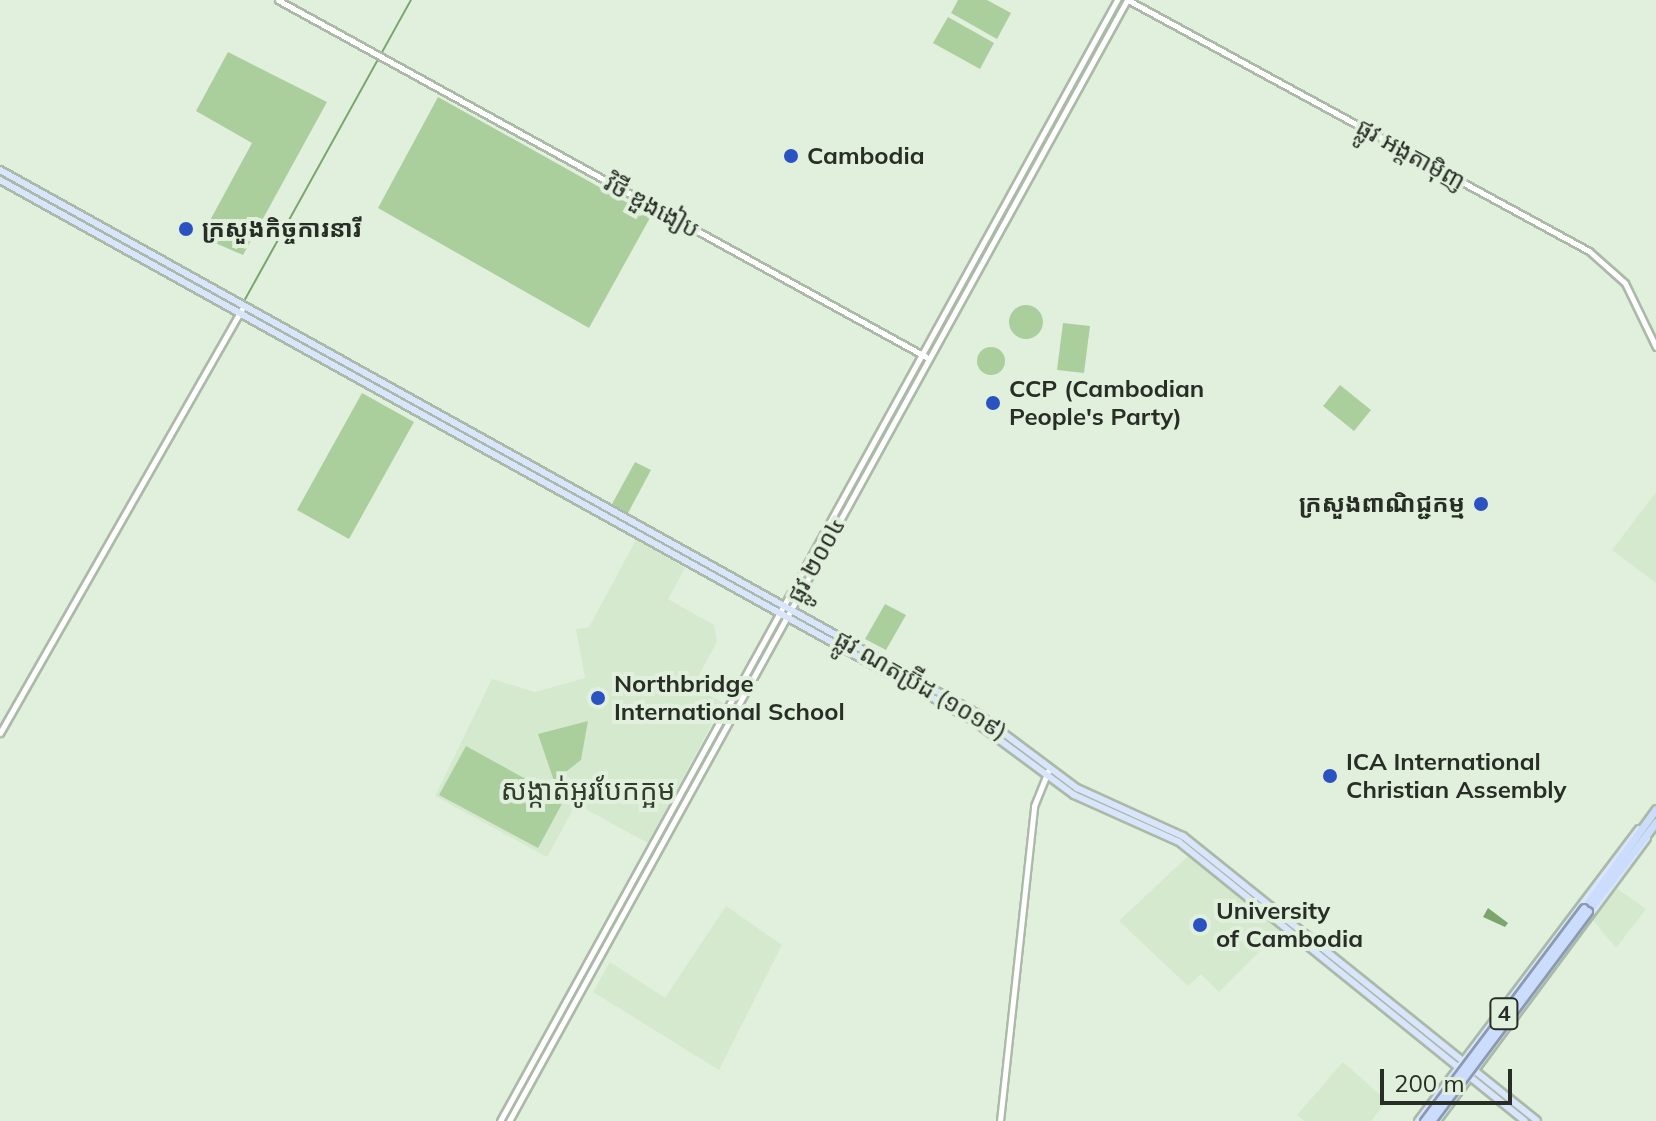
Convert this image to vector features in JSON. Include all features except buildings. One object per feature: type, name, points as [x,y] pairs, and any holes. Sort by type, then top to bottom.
[{"type":"highway","name":"4","points":[[1424,1121],[1651,825],[1656,809]]},
{"type":"highway","name":"4","points":[[1431,1121],[1586,909]]},
{"type":"main road","name":"វិថី ឌួងងៀប","points":[[278,0],[928,358]]},
{"type":"main road","name":"ផ្លូវ ២០០៤","points":[[509,1121],[921,354],[1117,0]]},
{"type":"main road","name":"ផ្លូវ ២០០៤","points":[[500,1121],[631,881],[1127,0]]},
{"type":"main road","name":"ផ្លូវ អង្តតាម៉ិញ","points":[[1127,0],[1589,251],[1625,283],[1656,347]]},
{"type":"main road","points":[[0,170],[783,611]]},
{"type":"main road","points":[[0,180],[238,316],[783,611]]},
{"type":"main road","points":[[0,733],[242,309]]},
{"type":"main road","name":"ផ្លូវ ណតប្រ៊ីដ (១០១៩)","points":[[783,611],[996,725],[1047,773],[1188,840],[1472,1076]]},
{"type":"main road","points":[[1000,1121],[1034,806],[1047,773]]},
{"type":"main road","points":[[1418,1121],[1506,1003],[1651,825]]},
{"type":"main road","points":[[1437,1121],[1519,1012],[1651,825]]},
{"type":"main road","points":[[631,881],[638,885]]},
{"type":"main road","points":[[611,918],[618,922]]},
{"type":"main road","points":[[1506,1003],[1509,1013],[1519,1012]]},
{"type":"main road","points":[[1472,1076],[1525,1121]]},
{"type":"main road","points":[[1472,1076],[1537,1121]]},
{"type":"shaded area","points":[[958,0],[987,0],[1011,13],[997,39],[951,13]]},
{"type":"shaded area","points":[[948,17],[994,43],[980,69],[933,43]]},
{"type":"shaded area","points":[[228,52],[327,102],[243,255],[201,237],[252,143],[196,111]]},
{"type":"shaded area","points":[[438,97],[651,216],[589,328],[378,208]]},
{"type":"shaded area","points":[[1026,305],[1038,310],[1043,322],[1038,334],[1026,339],[1014,334],[1009,322],[1014,310]]},
{"type":"shaded area","points":[[1063,323],[1090,326],[1084,373],[1057,370]]},
{"type":"shaded area","points":[[991,347],[1001,351],[1005,361],[1001,371],[991,375],[981,371],[977,361],[981,351]]},
{"type":"shaded area","points":[[1340,385],[1371,410],[1354,431],[1323,406]]},
{"type":"shaded area","points":[[362,393],[414,422],[349,539],[297,510]]},
{"type":"shaded area","points":[[635,462],[651,470],[628,513],[612,504]]},
{"type":"shaded area","points":[[1656,492],[1656,583],[1612,550]]},
{"type":"shaded area","name":"Northbridge International School","points":[[636,540],[685,568],[668,599],[714,625],[717,642],[693,686],[723,703],[648,843],[576,804],[547,857],[435,796],[492,679],[535,692],[585,678],[576,629],[589,627]]},
{"type":"shaded area","points":[[885,604],[906,615],[886,650],[865,639]]},
{"type":"shaded area","points":[[588,721],[581,760],[554,781],[538,734]]},
{"type":"shaded area","points":[[466,746],[564,800],[538,848],[439,795]]},
{"type":"shaded area","name":"University of Cambodia","points":[[1189,855],[1282,929],[1219,992],[1201,974],[1188,986],[1119,921]]},
{"type":"shaded area","points":[[1615,887],[1646,909],[1616,948],[1592,919]]},
{"type":"shaded area","points":[[726,906],[782,945],[719,1070],[593,992],[610,962],[665,998]]},
{"type":"shaded area","points":[[1488,908],[1508,923],[1505,927],[1483,917]]},
{"type":"shaded area","points":[[1343,1062],[1387,1101],[1371,1121],[1304,1121],[1297,1115]]},
{"type":"waterway","points":[[243,303],[411,0]]},
{"type":"place","name":"Cambodia","points":[[791,156]]},
{"type":"place","name":"ក្រសួងកិច្ចការនារី","points":[[186,229]]},
{"type":"place","name":"CCP (Cambodian People's Party)","points":[[993,403]]},
{"type":"place","name":"ក្រសួងពាណិជ្ជកម្ម","points":[[1481,504]]},
{"type":"place","name":"Northbridge International School","points":[[598,698]]},
{"type":"place","name":"ICA International Christian Assembly","points":[[1330,776]]},
{"type":"place","name":"University of Cambodia","points":[[1200,925]]},
{"type":"district","name":"សង្កាត់អូរបែកក្អម","points":[[588,790]]}]
